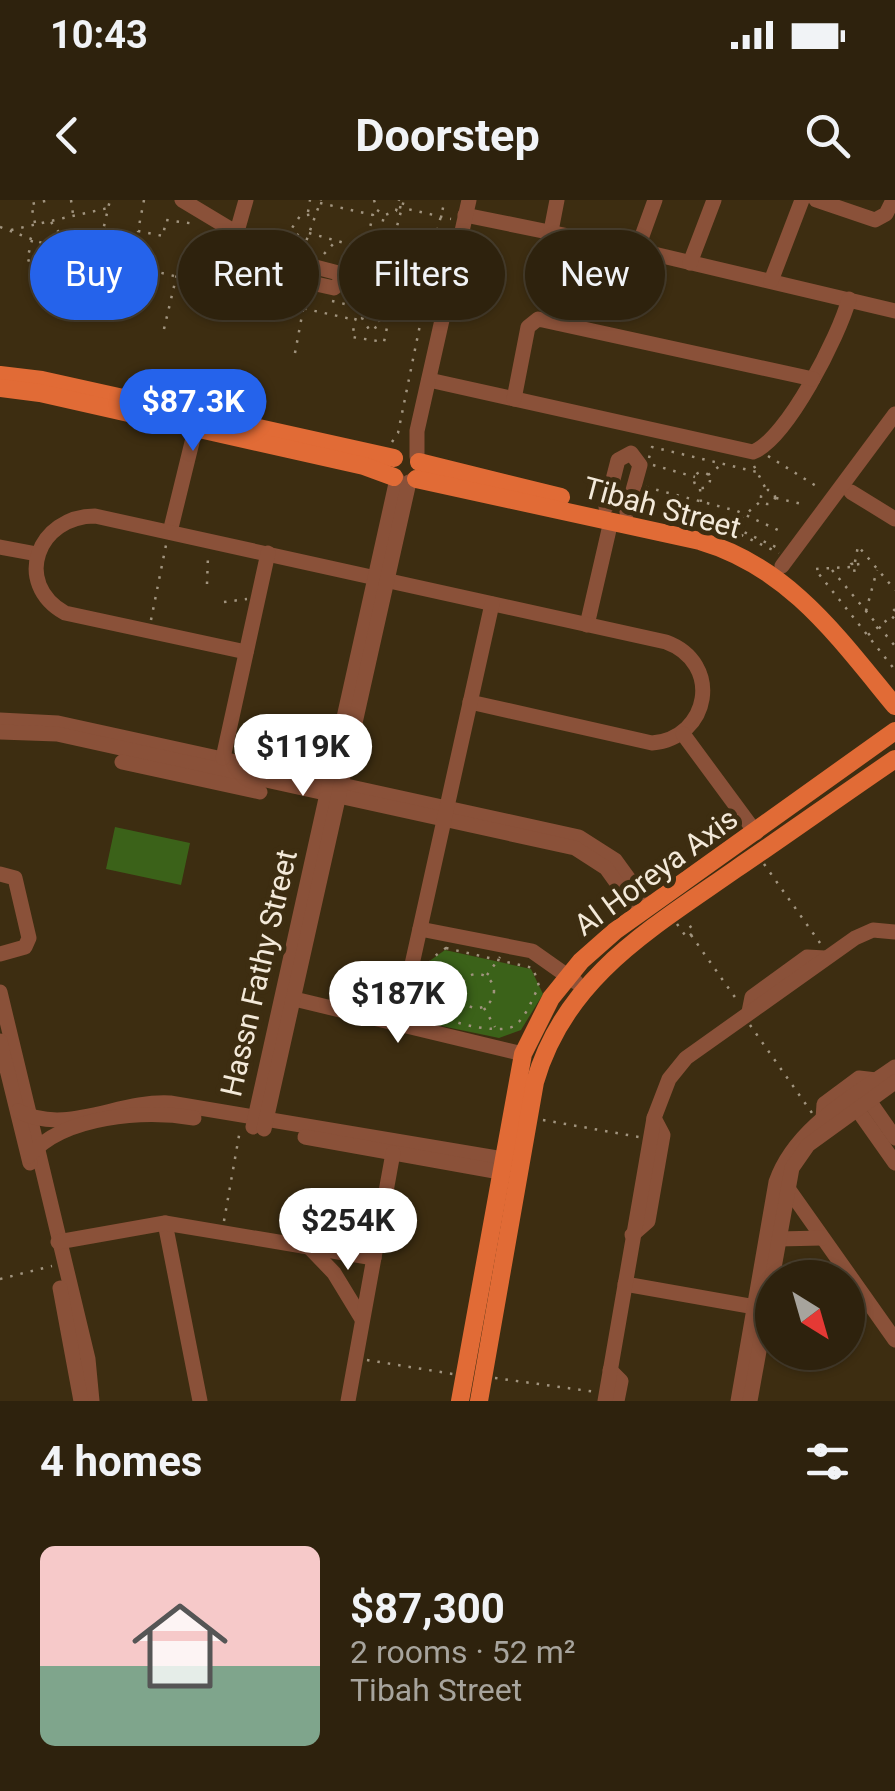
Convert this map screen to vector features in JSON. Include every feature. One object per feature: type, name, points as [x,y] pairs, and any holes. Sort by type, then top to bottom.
[{"type":"main road","name":"Tibah Street","points":[[0,375],[42,380],[403,466],[727,536],[785,560],[895,688]]},
{"type":"main road","name":"Tibah Street","points":[[0,388],[40,393],[364,466],[403,466]]},
{"type":"main road","name":"Tibah Street","points":[[615,513],[711,544],[764,568],[809,604],[895,706]]},
{"type":"main road","name":"Al Horeya Axis","points":[[460,1401],[474,1376],[528,1117],[548,1043],[575,982],[604,940],[895,731]]},
{"type":"main road","name":"Al Horeya Axis","points":[[479,1401],[474,1376],[502,1165],[524,1054],[543,1011],[575,982],[895,759]]},
{"type":"street","points":[[182,200],[217,230]]},
{"type":"street","points":[[210,226],[215,200]]},
{"type":"street","points":[[237,230],[246,200]]},
{"type":"street","points":[[552,230],[557,200]]},
{"type":"street","points":[[644,230],[655,200]]},
{"type":"street","points":[[690,262],[714,200]]},
{"type":"street","points":[[771,281],[802,200]]},
{"type":"street","points":[[816,200],[875,220],[886,214],[893,200]]},
{"type":"street","points":[[403,466],[416,438],[429,380],[458,210],[543,230]]},
{"type":"street","points":[[665,256],[895,311]]},
{"type":"street","points":[[429,380],[753,451],[813,379],[838,334],[848,300]]},
{"type":"street","points":[[514,399],[528,328],[538,319],[813,379]]},
{"type":"street","points":[[403,466],[434,320]]},
{"type":"street","points":[[785,560],[895,414]]},
{"type":"street","points":[[169,532],[195,430]]},
{"type":"street","points":[[785,560],[851,492],[895,432]]},
{"type":"street","points":[[587,625],[615,513],[618,460],[625,453],[639,459],[638,486],[615,513]]},
{"type":"street","name":"Hassn Fathy Street","points":[[256,1124],[335,789],[403,466]]},
{"type":"street","points":[[851,492],[895,519]]},
{"type":"street","points":[[246,652],[55,607],[40,589],[37,554],[59,524],[82,516],[208,540],[666,642],[691,657],[702,674],[703,703],[683,734],[662,742],[641,742],[470,702]]},
{"type":"street","points":[[0,548],[37,554]]},
{"type":"street","points":[[223,758],[268,553]]},
{"type":"street","points":[[399,1023],[492,604]]},
{"type":"street","points":[[0,720],[58,723],[223,758],[335,789]]},
{"type":"street","points":[[0,732],[57,734],[589,841],[615,860],[644,910]]},
{"type":"street","points":[[683,734],[756,833]]},
{"type":"street","points":[[122,762],[260,792]]},
{"type":"street","points":[[0,874],[15,878],[29,938],[25,946],[2,953],[0,933]]},
{"type":"street","points":[[420,929],[506,952],[532,951],[575,982]]},
{"type":"street","points":[[609,1398],[610,1370],[654,1118],[677,1068],[746,1014],[863,933],[895,932]]},
{"type":"street","points":[[0,992],[33,1152],[88,1358],[92,1401]]},
{"type":"street","points":[[288,997],[524,1054]]},
{"type":"street","points":[[0,1041],[4,1073],[24,1114],[54,1122],[160,1103],[393,1153],[502,1165]]},
{"type":"street","points":[[766,1401],[751,1395],[787,1187],[802,1151],[876,1080],[895,1067]]},
{"type":"street","points":[[821,1121],[824,1104],[858,1078],[876,1080]]},
{"type":"street","points":[[764,1260],[780,1172],[795,1145],[821,1121],[895,1082]]},
{"type":"street","points":[[859,1100],[895,1138]]},
{"type":"street","points":[[859,1100],[895,1163]]},
{"type":"street","points":[[33,1152],[69,1130],[140,1114],[256,1124],[502,1165]]},
{"type":"street","points":[[632,1235],[648,1221],[663,1134],[654,1118]]},
{"type":"street","points":[[33,1152],[54,1266],[80,1372],[82,1401]]},
{"type":"street","points":[[348,1401],[393,1153]]},
{"type":"street","points":[[787,1187],[895,1340]]},
{"type":"street","points":[[58,1242],[165,1223],[374,1258]]},
{"type":"street","points":[[165,1223],[200,1401]]},
{"type":"street","points":[[778,1239],[822,1238]]},
{"type":"street","points":[[310,1248],[334,1273],[362,1319]]},
{"type":"street","points":[[625,1284],[755,1307],[738,1401]]},
{"type":"path","points":[[35,224],[31,204],[50,200]]},
{"type":"path","points":[[70,200],[73,216]]},
{"type":"path","points":[[107,230],[103,229],[110,200]]},
{"type":"path","points":[[144,200],[138,231],[162,236],[166,220],[210,226],[209,230]]},
{"type":"path","points":[[308,214],[310,200]]},
{"type":"path","points":[[348,210],[350,200]]},
{"type":"path","points":[[374,200],[377,210],[384,214],[401,208],[458,210]]},
{"type":"path","points":[[396,230],[402,200]]},
{"type":"path","points":[[411,210],[413,200]]},
{"type":"path","points":[[444,200],[458,210]]},
{"type":"path","points":[[311,230],[321,201],[373,215],[369,230]]},
{"type":"path","points":[[9,230],[108,208]]},
{"type":"path","points":[[294,230],[300,216],[316,214]]},
{"type":"path","points":[[381,230],[384,214]]},
{"type":"path","points":[[50,221],[57,230]]},
{"type":"path","points":[[0,227],[30,238]]},
{"type":"path","points":[[319,235],[339,241]]},
{"type":"path","points":[[322,257],[336,240]]},
{"type":"path","points":[[164,329],[178,268]]},
{"type":"path","points":[[158,272],[176,276]]},
{"type":"path","points":[[332,315],[334,302]]},
{"type":"path","points":[[319,312],[339,316]]},
{"type":"path","points":[[295,353],[302,320]]},
{"type":"path","points":[[357,320],[352,336],[384,342],[389,320]]},
{"type":"path","points":[[360,320],[370,330]]},
{"type":"path","points":[[380,320],[382,324]]},
{"type":"path","points":[[403,466],[398,433],[421,320]]},
{"type":"path","points":[[370,330],[388,325]]},
{"type":"path","points":[[368,339],[370,330]]},
{"type":"path","points":[[757,472],[652,447],[638,486],[745,514],[780,530]]},
{"type":"path","points":[[753,451],[757,472],[767,491],[802,504]]},
{"type":"path","points":[[753,451],[834,497]]},
{"type":"path","points":[[648,464],[695,477],[708,475],[723,464]]},
{"type":"path","points":[[700,488],[708,484],[708,475]]},
{"type":"path","points":[[695,477],[700,488],[702,518]]},
{"type":"path","points":[[732,526],[767,491]]},
{"type":"path","points":[[762,500],[770,504],[775,497]]},
{"type":"path","points":[[639,502],[732,526],[785,560],[728,529],[638,507],[639,502]]},
{"type":"path","points":[[149,632],[169,532]]},
{"type":"path","points":[[206,584],[208,540]]},
{"type":"path","points":[[850,567],[858,546],[895,590]]},
{"type":"path","points":[[855,562],[860,568],[857,572],[850,567],[815,568],[895,670]]},
{"type":"path","points":[[830,568],[895,646]]},
{"type":"path","points":[[866,612],[878,569]]},
{"type":"path","points":[[224,602],[244,600]]},
{"type":"path","points":[[867,636],[893,618],[895,609]]},
{"type":"path","points":[[757,855],[827,957]]},
{"type":"path","points":[[674,912],[694,932],[686,938],[674,912]]},
{"type":"path","points":[[691,935],[821,1121]]},
{"type":"path","points":[[446,948],[506,952],[533,968],[538,986],[522,1018],[509,1029],[496,1030],[434,1015],[422,1000],[431,959],[446,948]]},
{"type":"path","points":[[487,976],[506,952]]},
{"type":"path","points":[[410,973],[460,994],[469,1006],[483,1007]]},
{"type":"path","points":[[460,994],[468,976],[487,976]]},
{"type":"path","points":[[483,1007],[495,992],[487,976]]},
{"type":"path","points":[[483,1007],[496,1030]]},
{"type":"path","points":[[528,1117],[650,1138]]},
{"type":"path","points":[[222,1232],[256,1124]]},
{"type":"path","points":[[0,1279],[54,1266]]},
{"type":"path","points":[[356,1358],[609,1398]]},
{"type":"green space","points":[[115,827],[190,843],[181,885],[106,869]]},
{"type":"green space","points":[[445,950],[531,969],[543,994],[521,1030],[499,1038],[432,1024],[418,1007],[428,962]]}]
